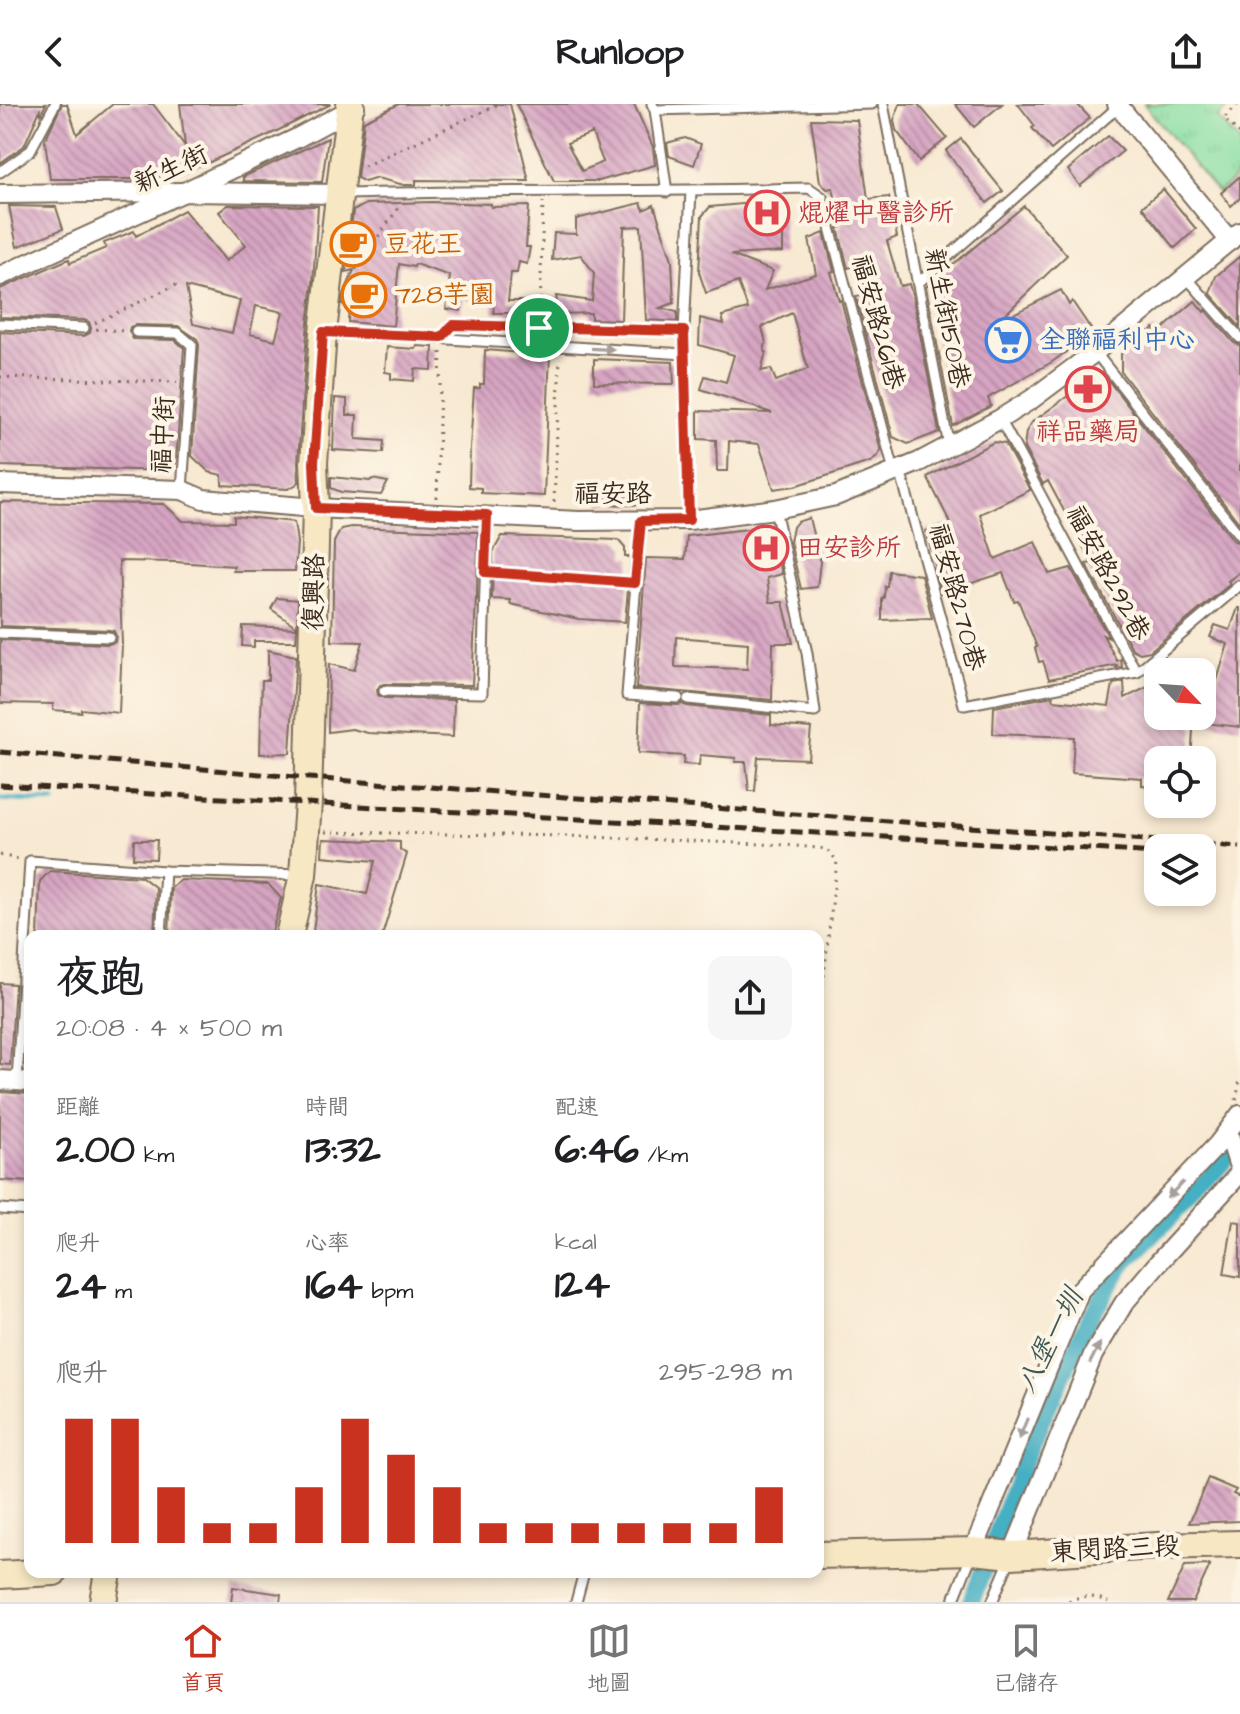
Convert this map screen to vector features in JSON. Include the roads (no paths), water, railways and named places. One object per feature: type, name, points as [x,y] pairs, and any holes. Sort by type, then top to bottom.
[{"type":"street","points":[[1118,105],[1235,236]]},
{"type":"street","name":"復興路","points":[[290,930],[303,875],[309,790],[316,508],[314,463],[323,332],[339,187],[353,106]]},
{"type":"street","name":"新生街","points":[[0,276],[297,138],[353,106]]},
{"type":"street","points":[[0,194],[339,187]]},
{"type":"street","name":"福安路","points":[[0,484],[182,490],[203,499],[316,508],[553,519],[689,520],[775,509],[836,496],[949,446],[1000,419],[1095,352],[1235,236]]},
{"type":"street","points":[[991,1553],[1080,1290],[1228,1132],[1240,1115]]},
{"type":"street","points":[[991,1553],[1093,1355],[1124,1303],[1240,1171],[1228,1132]]},
{"type":"street","name":"東閔路三段","points":[[824,1555],[991,1553],[1240,1544]]},
{"type":"street","points":[[0,1575],[24,1574]]},
{"type":"street","points":[[103,1602],[107,1578]]},
{"type":"lane","points":[[0,172],[30,151],[55,104]]},
{"type":"lane","points":[[667,192],[653,107],[872,104]]},
{"type":"lane","name":"新生街150巷","points":[[883,104],[949,446]]},
{"type":"lane","points":[[918,283],[1118,105]]},
{"type":"lane","name":"福安路261巷","points":[[339,187],[409,193],[809,188],[822,197],[897,470]]},
{"type":"lane","points":[[689,520],[684,331],[691,191]]},
{"type":"lane","points":[[1187,278],[1240,338]]},
{"type":"lane","points":[[0,324],[84,328]]},
{"type":"lane","points":[[442,337],[453,325],[684,331]]},
{"type":"lane","name":"福中街","points":[[136,332],[178,333],[192,345],[182,490]]},
{"type":"lane","points":[[323,332],[685,354]]},
{"type":"lane","points":[[1095,352],[1240,536]]},
{"type":"lane","name":"福安路292巷","points":[[1000,419],[1137,672],[1240,585]]},
{"type":"lane","name":"福安路270巷","points":[[897,470],[964,705],[1137,672]]},
{"type":"lane","points":[[641,521],[627,695],[815,712],[807,653],[775,509]]},
{"type":"lane","points":[[384,691],[482,693],[487,515]]},
{"type":"lane","points":[[0,633],[109,637]]},
{"type":"lane","points":[[26,930],[30,861],[165,871],[303,875]]},
{"type":"lane","points":[[161,930],[165,871]]},
{"type":"lane","points":[[16,1081],[24,955]]},
{"type":"lane","points":[[0,1209],[24,1211]]},
{"type":"lane","points":[[953,1602],[991,1553]]},
{"type":"lane","points":[[991,1553],[992,1602]]},
{"type":"lane","points":[[576,1602],[582,1578]]},
{"type":"waterway","points":[[0,799],[54,802]]},
{"type":"waterway","name":"八堡一圳","points":[[971,1602],[1030,1445],[1087,1323],[1122,1265],[1196,1192],[1240,1143]]},
{"type":"railway","points":[[0,752],[1240,847]]},
{"type":"railway","points":[[0,785],[1144,852]]},
{"type":"place","name":"焜燿中醫診所","points":[[767,213]]},
{"type":"place","name":"豆花王","points":[[353,244]]},
{"type":"place","name":"728芋園","points":[[364,295]]},
{"type":"place","name":"全聯福利中心","points":[[1008,340]]},
{"type":"place","name":"祥品藥局","points":[[1088,389]]},
{"type":"place","name":"田安診所","points":[[766,548]]}]
